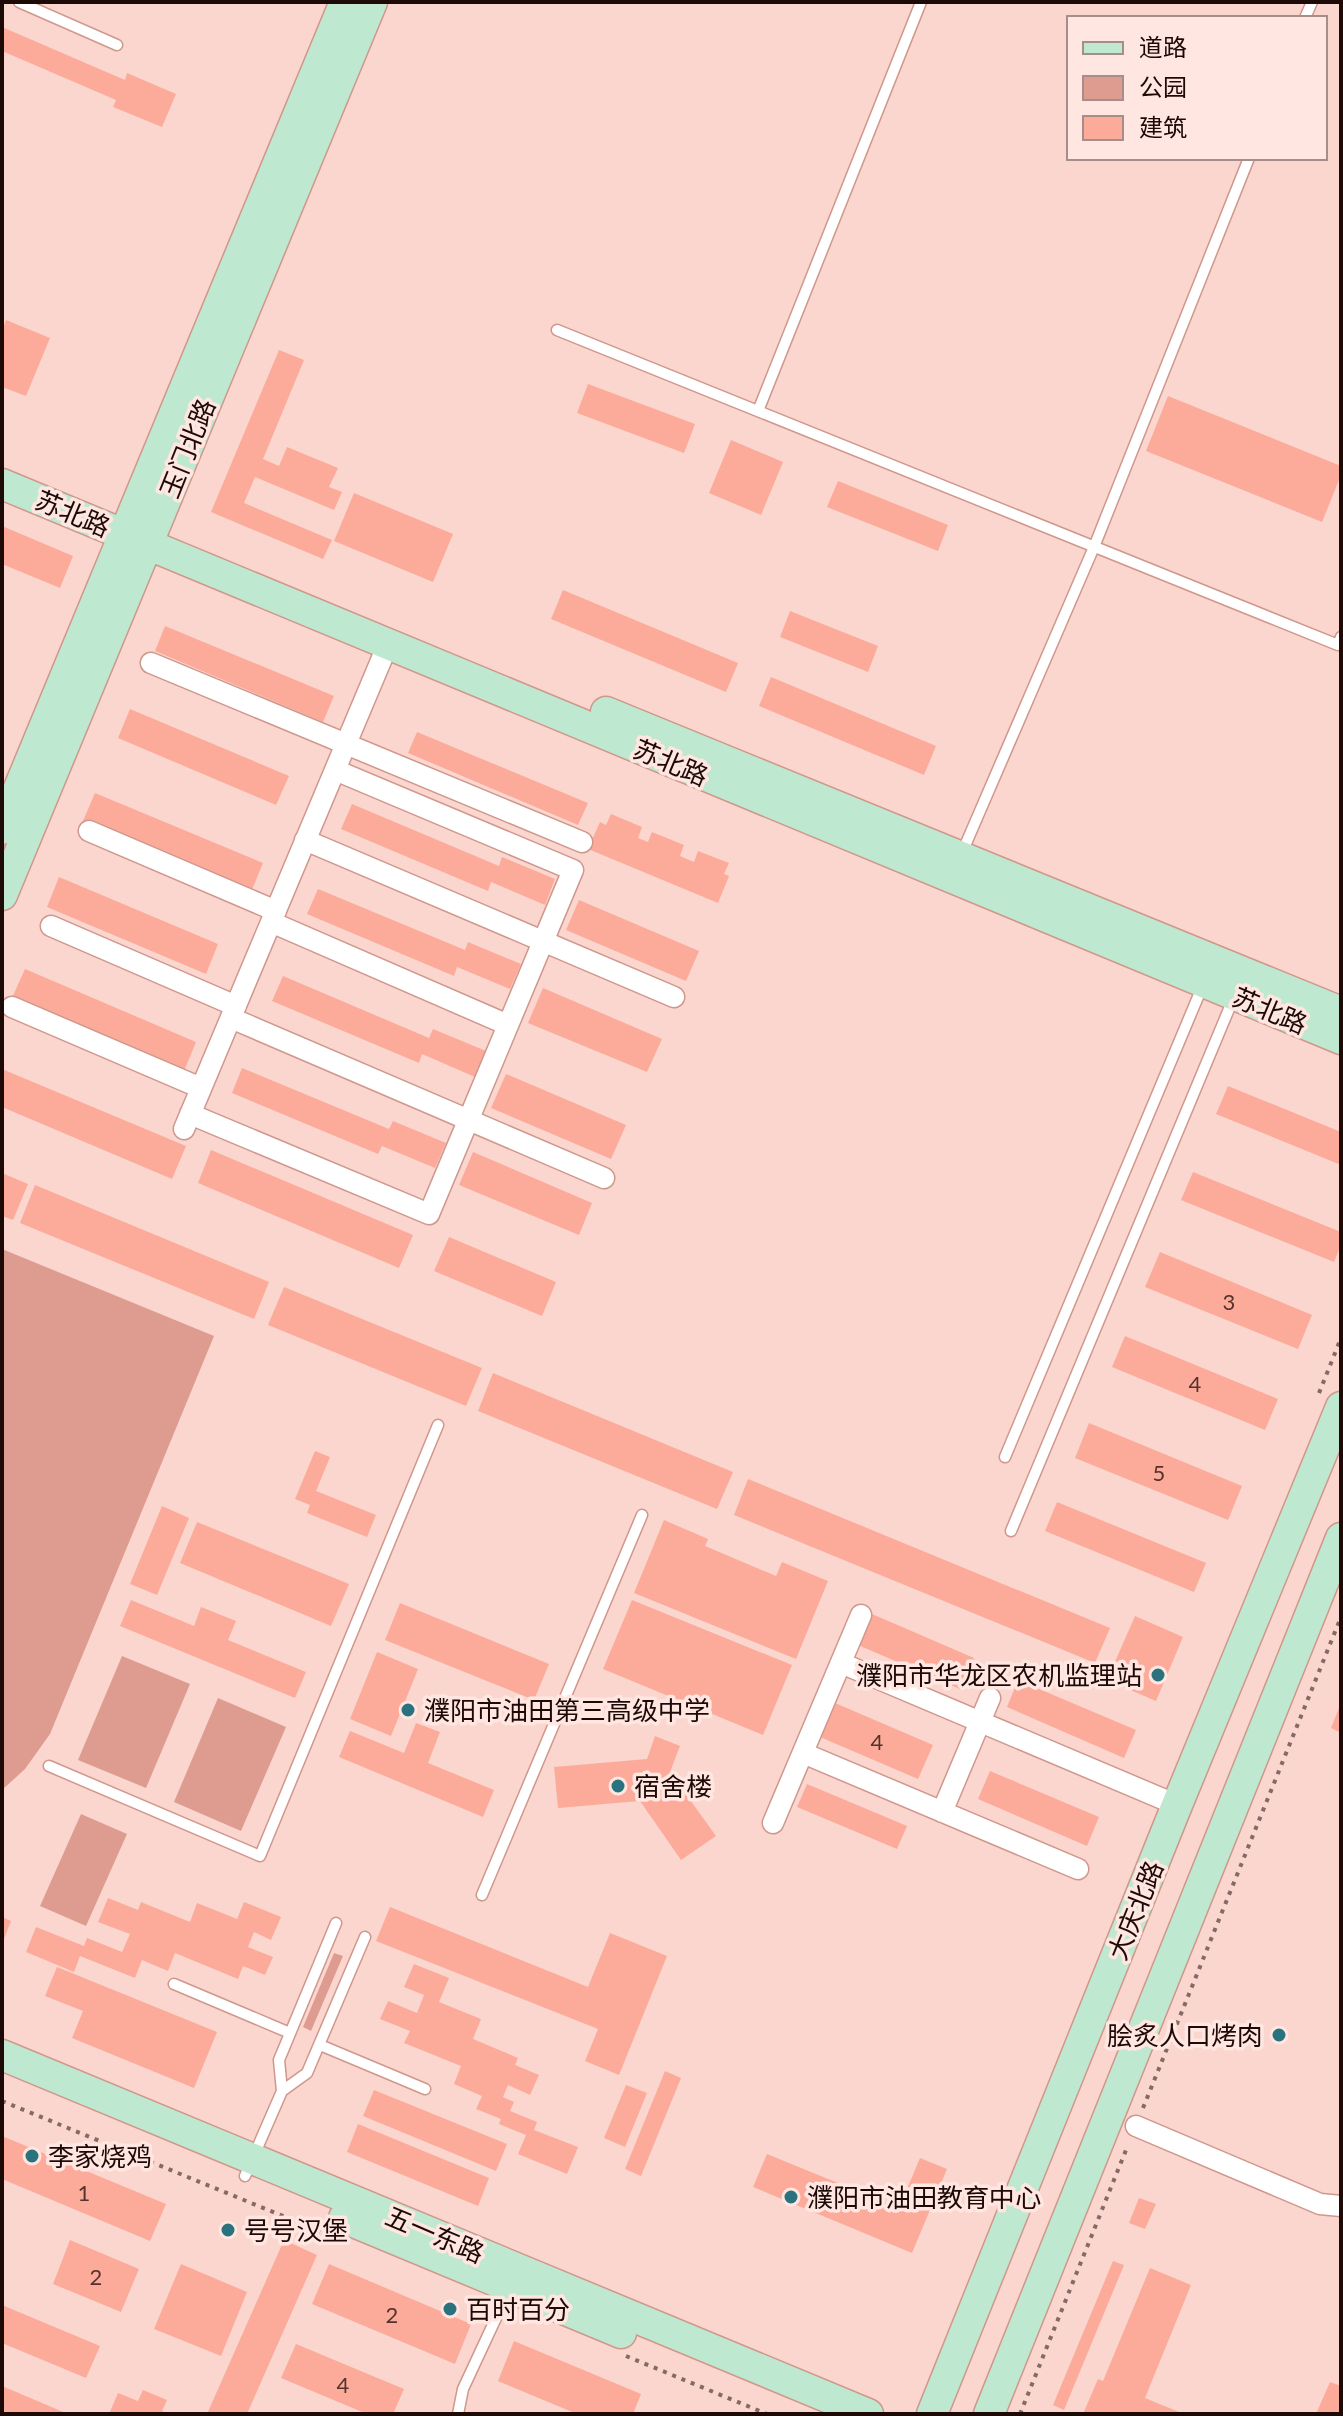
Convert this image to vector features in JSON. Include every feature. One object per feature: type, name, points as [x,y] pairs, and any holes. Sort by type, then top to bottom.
[{"type":"street","name":"玉门北路","points":[[2,895],[139,531],[345,2]]},
{"type":"street","name":"玉门北路","points":[[2,829],[139,531],[372,2]]},
{"type":"street","name":"苏北路","points":[[2,463],[139,531],[388,644],[1341,1039]]},
{"type":"street","name":"苏北路","points":[[2,484],[139,531],[1341,1012]]},
{"type":"street","points":[[335,770],[573,870],[429,1214],[187,1122],[273,916],[388,644]]},
{"type":"street","points":[[151,663],[582,842]]},
{"type":"street","points":[[89,831],[508,1025]]},
{"type":"street","points":[[305,840],[674,997]]},
{"type":"street","points":[[51,926],[233,1012],[604,1178]]},
{"type":"street","points":[[12,1007],[201,1088]]},
{"type":"street","name":"大庆北路","points":[[932,2414],[1341,1407]]},
{"type":"street","name":"大庆北路","points":[[989,2414],[1341,1538]]},
{"type":"street","points":[[773,1823],[861,1615]]},
{"type":"street","points":[[841,1663],[1177,1805]]},
{"type":"street","points":[[942,1812],[990,1698]]},
{"type":"street","points":[[803,1753],[1078,1869]]},
{"type":"street","name":"五一东路","points":[[2,2055],[510,2288],[819,2414]]},
{"type":"street","name":"五一东路","points":[[2,2077],[249,2167],[868,2414]]},
{"type":"street","points":[[1136,2126],[1320,2204],[1341,2206]]},
{"type":"lane","points":[[19,2],[117,45]]},
{"type":"lane","points":[[758,411],[921,2]]},
{"type":"lane","points":[[960,857],[1094,547],[1248,160]]},
{"type":"lane","points":[[557,330],[1338,645],[1341,637]]},
{"type":"lane","points":[[1005,1457],[1204,983]]},
{"type":"lane","points":[[1011,1531],[1235,995]]},
{"type":"lane","points":[[49,1766],[260,1856],[438,1425]]},
{"type":"lane","points":[[482,1895],[642,1515]]},
{"type":"lane","points":[[249,2167],[282,2091],[279,2060],[336,1923]]},
{"type":"lane","points":[[282,2091],[307,2073],[365,1937]]},
{"type":"lane","points":[[174,1984],[290,2033]]},
{"type":"lane","points":[[320,2045],[425,2089]]},
{"type":"lane","points":[[458,2414],[463,2389],[510,2288]]},
{"type":"path","points":[[1020,2414],[1341,1617]]},
{"type":"green space","points":[[2,1249],[214,1336],[50,1734],[25,1769],[2,1790]]},
{"type":"green space","points":[[122,1656],[190,1684],[146,1788],[78,1760]]},
{"type":"green space","points":[[218,1698],[286,1727],[241,1831],[174,1802]]},
{"type":"green space","points":[[81,1814],[127,1834],[86,1926],[40,1906]]},
{"type":"green space","points":[[334,1953],[343,1956],[311,2031],[303,2027]]},
{"type":"building","points":[[2,27],[125,80],[127,73],[176,94],[162,127],[113,107],[116,100],[2,51]]},
{"type":"building","points":[[6,320],[50,338],[26,396],[2,387],[2,331]]},
{"type":"building","points":[[279,350],[304,360],[263,459],[279,466],[287,447],[338,468],[329,487],[342,492],[334,510],[255,477],[244,503],[332,540],[323,559],[211,512]]},
{"type":"building","points":[[588,384],[695,424],[684,453],[577,413]]},
{"type":"building","points":[[1168,396],[1341,466],[1341,475],[1322,522],[1146,451]]},
{"type":"building","points":[[731,440],[783,462],[761,515],[709,493]]},
{"type":"building","points":[[838,481],[948,525],[938,551],[827,507]]},
{"type":"building","points":[[354,493],[453,534],[433,582],[334,541]]},
{"type":"building","points":[[2,526],[73,556],[60,588],[2,564]]},
{"type":"building","points":[[563,590],[738,663],[726,692],[551,619]]},
{"type":"building","points":[[790,611],[878,646],[868,672],[780,637]]},
{"type":"building","points":[[165,626],[334,696],[323,722],[155,651]]},
{"type":"building","points":[[771,677],[936,746],[924,775],[759,706]]},
{"type":"building","points":[[130,709],[289,776],[276,805],[118,738]]},
{"type":"building","points":[[417,732],[588,803],[578,825],[408,753]]},
{"type":"building","points":[[95,793],[263,863],[251,892],[83,821]]},
{"type":"building","points":[[352,804],[499,866],[502,857],[555,879],[545,905],[491,882],[488,891],[341,829]]},
{"type":"building","points":[[611,814],[642,827],[638,838],[648,842],[652,832],[684,845],[680,856],[694,862],[698,851],[729,863],[724,874],[729,876],[718,903],[588,849],[600,822],[606,825]]},
{"type":"building","points":[[59,877],[218,944],[206,974],[47,907]]},
{"type":"building","points":[[318,889],[465,950],[468,942],[521,964],[510,989],[457,967],[454,976],[307,914]]},
{"type":"building","points":[[579,900],[699,951],[686,981],[566,930]]},
{"type":"building","points":[[25,969],[196,1042],[184,1071],[12,998]]},
{"type":"building","points":[[283,976],[429,1038],[433,1029],[486,1051],[475,1077],[422,1054],[419,1063],[272,1001]]},
{"type":"building","points":[[543,988],[662,1039],[647,1072],[528,1023]]},
{"type":"building","points":[[242,1068],[389,1129],[393,1121],[446,1143],[435,1168],[382,1146],[378,1154],[232,1093]]},
{"type":"building","points":[[2,1069],[186,1146],[172,1179],[2,1107]]},
{"type":"building","points":[[506,1074],[626,1125],[611,1159],[491,1108]]},
{"type":"building","points":[[1228,1086],[1341,1132],[1341,1165],[1216,1114]]},
{"type":"building","points":[[211,1150],[413,1235],[399,1268],[198,1183]]},
{"type":"building","points":[[473,1152],[592,1203],[579,1235],[459,1185]]},
{"type":"building","points":[[1193,1172],[1341,1232],[1341,1245],[1334,1262],[1181,1200]]},
{"type":"building","points":[[2,1173],[28,1184],[13,1220],[2,1216]]},
{"type":"building","points":[[35,1185],[269,1282],[254,1319],[20,1223]]},
{"type":"building","points":[[449,1237],[556,1282],[542,1316],[434,1271]]},
{"type":"building","points":[[1160,1252],[1312,1315],[1298,1349],[1145,1287]]},
{"type":"building","points":[[284,1287],[482,1368],[466,1406],[268,1325]]},
{"type":"building","points":[[1125,1336],[1278,1399],[1265,1430],[1112,1367]]},
{"type":"building","points":[[493,1373],[733,1472],[717,1509],[478,1411]]},
{"type":"building","points":[[1089,1423],[1242,1486],[1228,1520],[1075,1458]]},
{"type":"building","points":[[315,1451],[330,1457],[316,1491],[376,1515],[367,1537],[307,1513],[310,1505],[295,1499]]},
{"type":"building","points":[[748,1479],[1110,1628],[1095,1663],[734,1515]]},
{"type":"building","points":[[1057,1502],[1206,1563],[1194,1592],[1045,1531]]},
{"type":"building","points":[[162,1506],[189,1518],[157,1595],[130,1584]]},
{"type":"building","points":[[664,1520],[708,1539],[705,1546],[776,1576],[782,1562],[828,1581],[796,1659],[634,1593]]},
{"type":"building","points":[[197,1522],[349,1584],[331,1626],[180,1563]]},
{"type":"building","points":[[131,1600],[194,1626],[201,1607],[236,1621],[228,1640],[306,1672],[295,1698],[120,1626]]},
{"type":"building","points":[[632,1600],[792,1665],[763,1735],[603,1669]]},
{"type":"building","points":[[400,1603],[549,1664],[534,1700],[385,1640]]},
{"type":"building","points":[[872,1614],[974,1658],[960,1689],[858,1645]]},
{"type":"building","points":[[1135,1616],[1183,1637],[1156,1701],[1107,1680]]},
{"type":"building","points":[[377,1652],[418,1669],[391,1736],[350,1719]]},
{"type":"building","points":[[1018,1680],[1136,1730],[1124,1758],[1007,1707]]},
{"type":"building","points":[[835,1703],[933,1745],[918,1779],[820,1737]]},
{"type":"building","points":[[1341,1703],[1341,1733],[1331,1728]]},
{"type":"building","points":[[416,1723],[440,1732],[428,1763],[494,1790],[483,1817],[339,1757],[350,1731],[404,1753]]},
{"type":"building","name":"宿舍楼","points":[[655,1736],[680,1746],[670,1772],[716,1836],[681,1860],[640,1801],[558,1808],[554,1767],[647,1759]]},
{"type":"building","points":[[990,1771],[1099,1817],[1087,1846],[978,1799]]},
{"type":"building","points":[[807,1784],[907,1826],[897,1849],[797,1807]]},
{"type":"building","points":[[108,1898],[138,1910],[141,1902],[190,1922],[197,1903],[237,1919],[244,1902],[281,1917],[271,1940],[254,1932],[248,1947],[273,1957],[265,1975],[243,1966],[238,1979],[175,1953],[168,1971],[142,1960],[135,1978],[80,1956],[74,1972],[26,1952],[36,1927],[84,1946],[87,1938],[122,1952],[130,1934],[98,1922]]},
{"type":"building","points":[[390,1907],[588,1987],[610,1933],[667,1956],[619,2075],[585,2061],[598,2029],[376,1941]]},
{"type":"building","points":[[2,1917],[11,1921],[2,1944]]},
{"type":"building","points":[[414,1964],[449,1978],[439,2002],[481,2019],[473,2039],[518,2058],[515,2065],[539,2075],[530,2095],[508,2085],[503,2097],[514,2102],[510,2111],[537,2122],[534,2130],[578,2147],[567,2174],[518,2154],[526,2135],[499,2124],[501,2119],[476,2109],[482,2096],[454,2084],[461,2066],[404,2043],[410,2031],[380,2019],[388,2001],[417,2013],[424,1995],[404,1987]]},
{"type":"building","points":[[57,1967],[217,2032],[194,2088],[72,2038],[83,2011],[45,1996]]},
{"type":"building","points":[[665,2071],[681,2078],[641,2176],[625,2169]]},
{"type":"building","points":[[626,2085],[647,2093],[625,2147],[604,2138]]},
{"type":"building","points":[[374,2090],[507,2144],[496,2171],[363,2116]]},
{"type":"building","points":[[358,2124],[489,2178],[478,2206],[347,2152]]},
{"type":"building","points":[[2,2136],[166,2204],[150,2241],[2,2179]]},
{"type":"building","points":[[767,2154],[899,2208],[920,2158],[947,2169],[912,2253],[753,2187]]},
{"type":"building","points":[[1139,2198],[1156,2204],[1145,2229],[1129,2223]]},
{"type":"building","points":[[70,2240],[139,2269],[121,2312],[53,2284]]},
{"type":"building","points":[[284,2240],[317,2255],[247,2414],[207,2414]]},
{"type":"building","points":[[1113,2261],[1124,2265],[1064,2410],[1053,2405]]},
{"type":"building","points":[[181,2264],[247,2292],[221,2356],[154,2329]]},
{"type":"building","points":[[329,2264],[471,2324],[455,2364],[312,2304]]},
{"type":"building","points":[[1150,2268],[1191,2285],[1145,2398],[1184,2414],[1083,2414],[1098,2379],[1103,2381]]},
{"type":"building","points":[[2,2305],[100,2346],[86,2378],[2,2343]]},
{"type":"building","points":[[514,2341],[641,2394],[633,2414],[577,2414],[498,2381]]},
{"type":"building","points":[[296,2344],[404,2389],[393,2414],[367,2414],[281,2378]]},
{"type":"building","points":[[1330,2382],[1341,2386],[1341,2414],[1316,2414]]},
{"type":"building","points":[[2,2386],[68,2414],[2,2414]]},
{"type":"building","points":[[143,2390],[167,2400],[162,2411],[169,2414],[109,2414],[118,2393],[138,2401]]},
{"type":"place","name":"濮阳市华龙区农机监理站","points":[[1158,1675]]},
{"type":"place","name":"濮阳市油田第三高级中学","points":[[408,1710]]},
{"type":"place","name":"宿舍楼","points":[[618,1786]]},
{"type":"place","name":"脍炙人口烤肉","points":[[1279,2035]]},
{"type":"place","name":"李家烧鸡","points":[[32,2156]]},
{"type":"place","name":"濮阳市油田教育中心","points":[[791,2197]]},
{"type":"place","name":"号号汉堡","points":[[228,2230]]},
{"type":"place","name":"百时百分","points":[[450,2309]]}]
